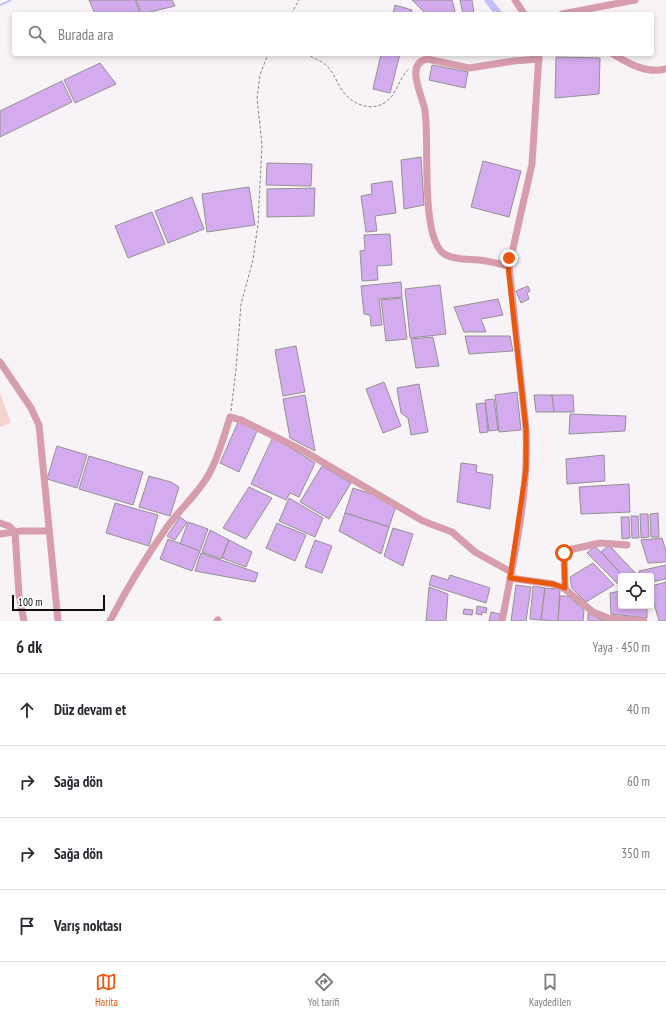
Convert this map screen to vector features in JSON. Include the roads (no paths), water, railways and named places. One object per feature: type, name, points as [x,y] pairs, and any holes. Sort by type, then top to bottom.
[{"type":"street","points":[[515,0],[523,12]]},
{"type":"street","points":[[572,12],[635,0]]},
{"type":"street","points":[[616,56],[631,66],[657,71],[666,69]]},
{"type":"street","points":[[502,621],[511,575],[527,456],[526,429],[508,266],[532,164],[539,57],[469,68],[427,59],[421,60],[416,66],[415,76],[426,112],[429,219],[435,244],[440,252],[454,258],[480,260],[508,266]]},
{"type":"street","points":[[0,362],[31,408],[39,424],[58,621]]},
{"type":"street","points":[[110,621],[135,576],[167,527],[208,476],[218,455],[230,417],[241,420],[302,450],[423,521],[452,532],[475,552],[511,575],[565,588],[593,612],[604,617],[644,621]]},
{"type":"street","points":[[0,523],[9,526],[15,532],[19,595],[24,621]]},
{"type":"street","points":[[0,534],[49,531]]},
{"type":"street","points":[[565,588],[564,551],[600,544],[627,545]]},
{"type":"waterway","points":[[0,5],[11,0]]},
{"type":"waterway","points":[[488,0],[497,12]]}]
